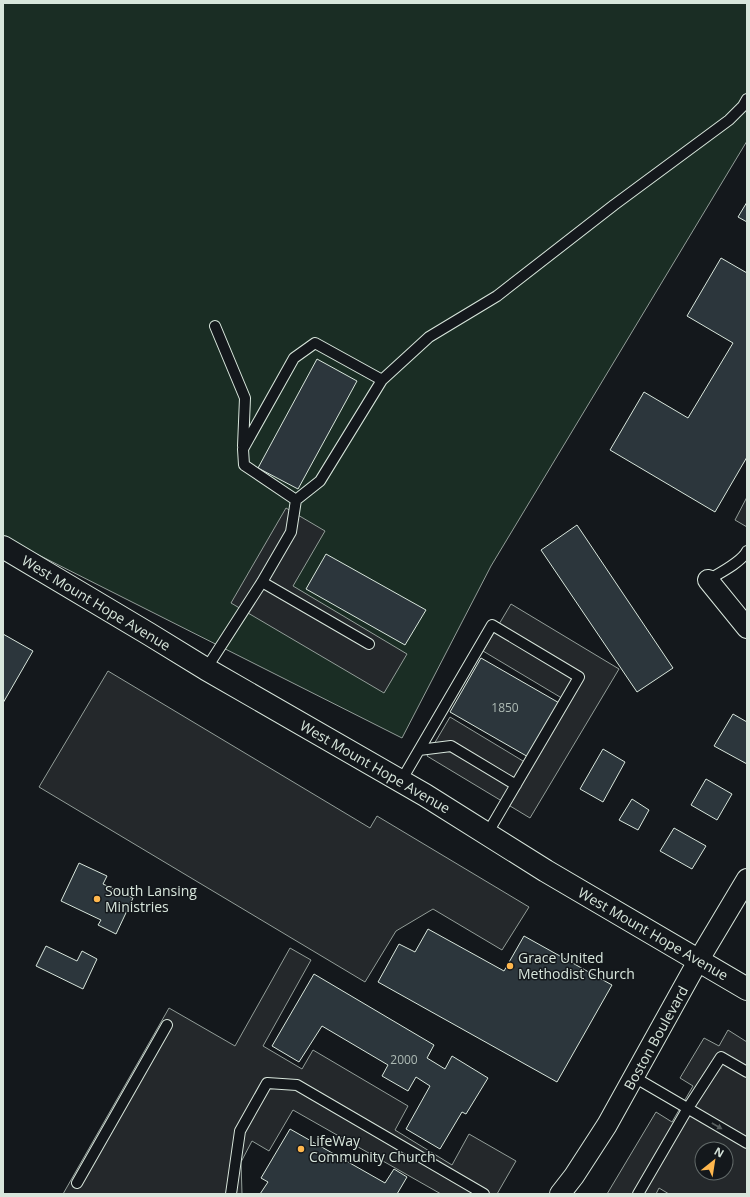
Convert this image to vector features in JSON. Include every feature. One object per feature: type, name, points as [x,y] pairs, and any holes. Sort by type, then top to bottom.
[{"type":"street","name":"West Mount Hope Avenue","points":[[3,547],[206,669],[401,781],[552,875],[747,989]]},
{"type":"street","points":[[708,580],[747,628]]},
{"type":"street","name":"Boston Boulevard","points":[[560,1194],[574,1176],[607,1125],[698,961],[747,880]]},
{"type":"lane","points":[[206,669],[262,582],[291,532],[296,500],[320,481],[382,380],[429,337],[497,296],[614,205],[729,120],[743,106],[747,99]]},
{"type":"lane","points":[[215,326],[245,398],[243,449],[244,465],[296,500]]},
{"type":"lane","points":[[243,449],[294,358],[315,343],[382,380]]},
{"type":"lane","points":[[708,580],[737,561],[746,554],[747,551]]},
{"type":"lane","points":[[262,582],[369,644]]},
{"type":"lane","points":[[401,781],[492,625],[579,677],[487,834]]},
{"type":"lane","points":[[419,750],[451,746],[516,785]]},
{"type":"lane","points":[[77,1183],[167,1025]]},
{"type":"lane","points":[[638,1194],[688,1108],[721,1057],[747,1072]]},
{"type":"lane","points":[[634,1077],[747,1143]]},
{"type":"lane","points":[[231,1194],[240,1131],[267,1083],[298,1085],[484,1194]]},
{"type":"green space","points":[[3,3],[747,3],[747,141],[491,566],[402,738],[3,537]]},
{"type":"shaded area","points":[[747,497],[747,527],[735,520]]},
{"type":"shaded area","points":[[286,508],[325,531],[293,586],[407,654],[384,693],[231,603]]},
{"type":"shaded area","points":[[511,604],[619,669],[530,818],[427,756],[450,717],[528,764],[565,700],[483,651]]},
{"type":"shaded area","points":[[108,671],[370,828],[377,816],[529,907],[502,950],[433,909],[396,931],[365,982],[39,787]]},
{"type":"shaded area","points":[[290,948],[311,960],[263,1046],[302,1069],[313,1050],[408,1106],[395,1130],[452,1165],[469,1134],[516,1161],[497,1194],[441,1194],[293,1110],[269,1151],[252,1141],[241,1162],[242,1194],[63,1194],[169,1008],[235,1046]]},
{"type":"shaded area","points":[[728,1030],[747,1042],[747,1194],[669,1194],[659,1188],[656,1194],[607,1194],[656,1112],[672,1122],[693,1086],[680,1078],[704,1038],[719,1046]]},
{"type":"building","points":[[747,202],[747,222],[738,217]]},
{"type":"building","points":[[721,258],[747,273],[747,457],[715,512],[610,450],[644,392],[688,418],[733,343],[687,316]]},
{"type":"building","points":[[317,359],[357,381],[298,489],[258,468]]},
{"type":"building","points":[[577,525],[673,668],[637,692],[541,550]]},
{"type":"building","points":[[326,554],[426,610],[405,645],[306,589]]},
{"type":"building","points":[[3,634],[33,651],[3,703]]},
{"type":"building","points":[[481,658],[561,704],[530,758],[450,712]]},
{"type":"building","points":[[733,714],[747,722],[747,764],[714,746]]},
{"type":"building","points":[[603,749],[625,762],[603,802],[580,789]]},
{"type":"building","points":[[706,779],[732,794],[717,820],[691,805]]},
{"type":"building","points":[[632,799],[649,810],[638,830],[619,820]]},
{"type":"building","points":[[674,828],[706,846],[692,869],[660,851]]},
{"type":"building","name":"South Lansing Ministries","points":[[79,863],[107,876],[103,884],[133,898],[116,934],[98,925],[101,920],[61,901]]},
{"type":"building","points":[[428,929],[504,971],[524,936],[612,985],[557,1082],[378,982],[399,944],[415,952]]},
{"type":"building","points":[[46,946],[77,961],[82,951],[97,959],[83,989],[36,966]]},
{"type":"building","points":[[314,974],[434,1045],[427,1058],[445,1069],[452,1056],[488,1078],[466,1114],[462,1112],[440,1149],[406,1129],[430,1086],[416,1077],[408,1091],[382,1076],[388,1065],[322,1026],[299,1062],[272,1046]]},
{"type":"building","name":"LifeWay Community Church","points":[[290,1129],[385,1183],[394,1169],[407,1177],[397,1194],[260,1194],[268,1182],[261,1178]]},
{"type":"place","name":"South Lansing Ministries","points":[[97,899]]},
{"type":"place","name":"Grace United Methodist Church","points":[[510,966]]},
{"type":"place","name":"LifeWay Community Church","points":[[301,1149]]}]
